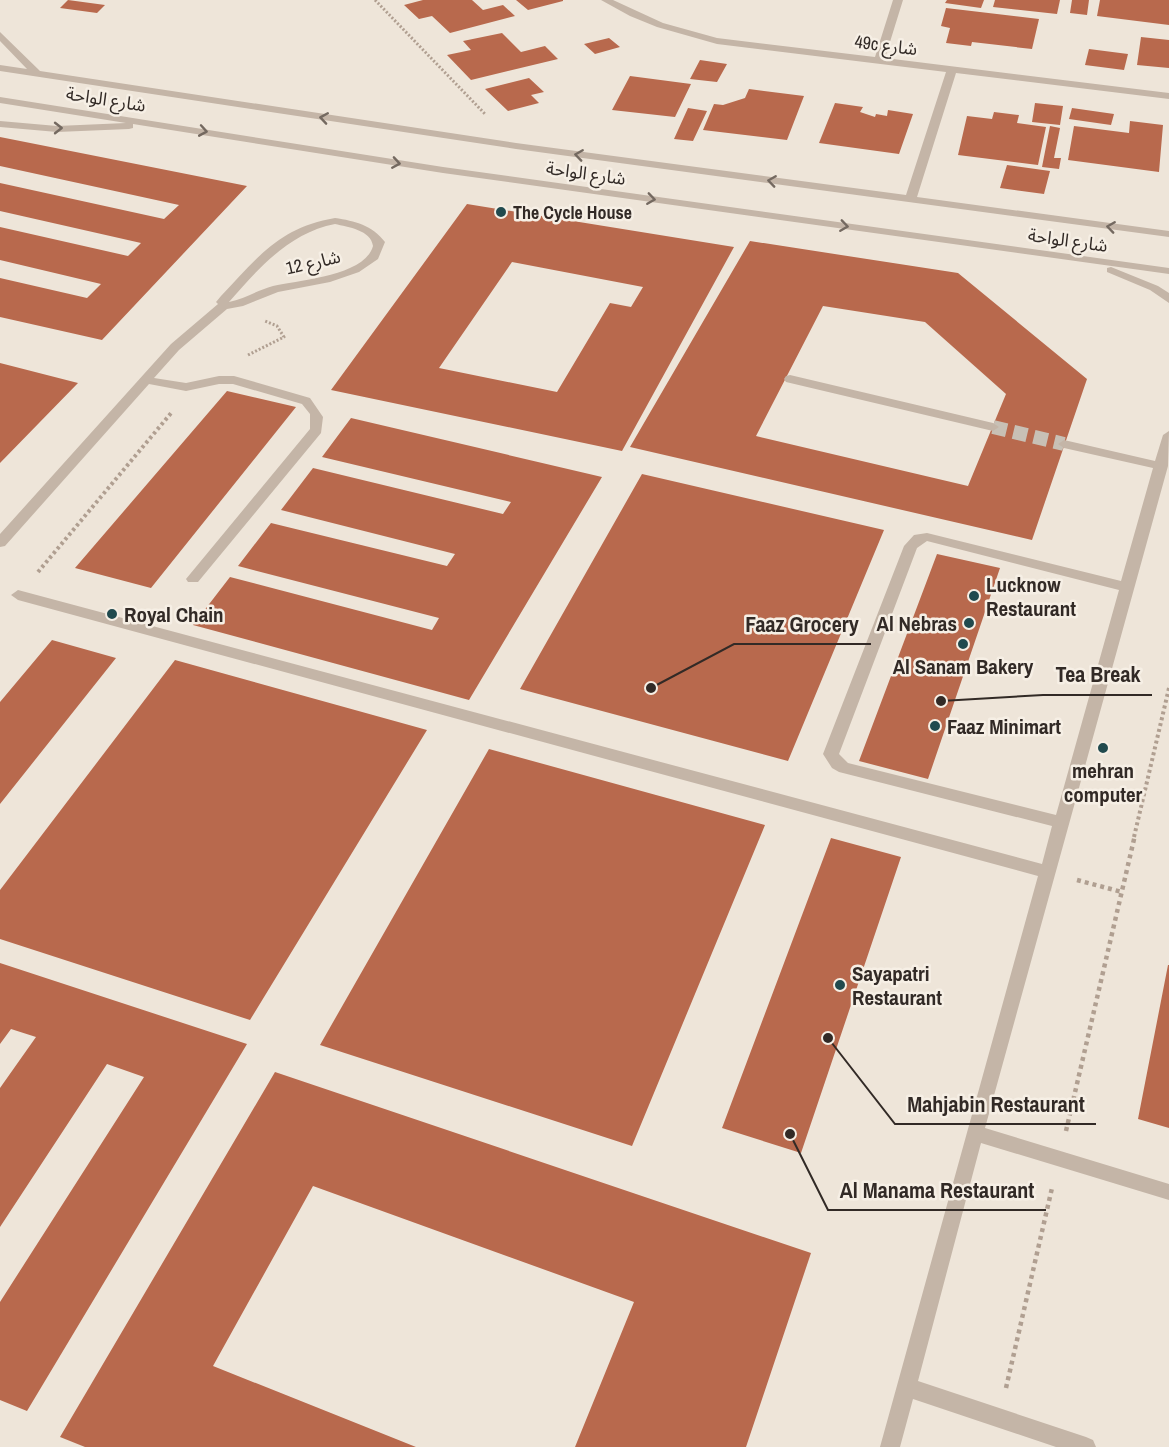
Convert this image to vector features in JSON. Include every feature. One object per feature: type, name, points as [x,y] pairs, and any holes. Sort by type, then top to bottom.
[{"type":"street","name":"49c شارع","points":[[606,0],[638,18],[675,32],[717,41],[1169,96]]},
{"type":"street","points":[[879,61],[898,0]]},
{"type":"street","points":[[0,35],[37,74]]},
{"type":"street","name":"شارع الواحة","points":[[0,68],[516,146],[1169,234]]},
{"type":"street","points":[[910,200],[952,70]]},
{"type":"street","name":"شارع الواحة","points":[[0,100],[443,170],[1169,271]]},
{"type":"street","points":[[0,124],[57,129],[165,125]]},
{"type":"street","name":"شارع 12","points":[[0,543],[188,334],[224,305],[232,305],[275,289],[352,272],[367,264],[377,254],[380,242],[372,231],[356,224],[335,221],[314,224],[295,231],[281,242],[222,302],[224,305]]},
{"type":"street","points":[[1077,258],[1132,277],[1169,299]]},
{"type":"street","points":[[790,379],[993,427]]},
{"type":"street","points":[[147,380],[177,386],[195,386],[219,380],[234,380],[306,401],[315,409],[318,419],[316,430],[193,579]]},
{"type":"street","points":[[890,1447],[1169,435]]},
{"type":"street","points":[[1064,444],[1161,466]]},
{"type":"street","points":[[1061,822],[844,768],[832,759],[831,754],[911,546],[919,538],[927,537],[1126,587]]},
{"type":"street","points":[[18,595],[1047,872]]},
{"type":"street","points":[[975,1132],[1169,1192]]},
{"type":"street","points":[[907,1387],[1086,1447]]},
{"type":"path","points":[[375,0],[516,146]]},
{"type":"path","points":[[242,357],[284,337],[277,326],[264,321]]},
{"type":"path","points":[[18,595],[195,386]]},
{"type":"path","points":[[999,1418],[1169,687]]},
{"type":"path","points":[[1047,872],[1122,892]]},
{"type":"building","points":[[68,0],[105,5],[97,13],[60,8]]},
{"type":"building","points":[[423,0],[472,0],[483,10],[503,5],[515,16],[450,33],[432,16],[419,19],[404,5]]},
{"type":"building","points":[[516,0],[563,0],[563,1],[528,10]]},
{"type":"building","points":[[947,0],[984,0],[981,8],[945,3]]},
{"type":"building","points":[[995,0],[1060,0],[1057,14],[993,7]]},
{"type":"building","points":[[1072,0],[1089,0],[1087,15],[1070,13]]},
{"type":"building","points":[[1100,0],[1169,0],[1169,25],[1097,16]]},
{"type":"building","points":[[946,8],[1039,19],[1032,49],[972,42],[971,46],[946,43],[950,28],[941,26]]},
{"type":"building","points":[[502,33],[521,52],[545,46],[558,59],[471,80],[447,55],[471,50],[463,41]]},
{"type":"building","points":[[1141,37],[1169,40],[1169,68],[1137,65]]},
{"type":"building","points":[[609,38],[620,47],[595,54],[584,44]]},
{"type":"building","points":[[1089,49],[1128,54],[1124,70],[1085,65]]},
{"type":"building","points":[[700,60],[727,64],[717,82],[690,79]]},
{"type":"building","points":[[630,76],[691,84],[675,117],[612,110]]},
{"type":"building","points":[[529,78],[544,92],[531,95],[539,103],[508,111],[485,89]]},
{"type":"building","points":[[749,89],[804,96],[787,140],[703,130],[714,104],[723,105],[745,98]]},
{"type":"building","points":[[835,103],[863,107],[860,112],[875,117],[876,114],[887,116],[888,110],[913,114],[899,154],[819,143]]},
{"type":"building","points":[[1035,103],[1063,106],[1060,125],[1032,122]]},
{"type":"building","points":[[688,108],[707,111],[693,141],[674,139]]},
{"type":"building","points":[[1072,108],[1114,114],[1111,125],[1069,119]]},
{"type":"building","points":[[994,112],[1019,115],[1017,123],[1046,127],[1038,165],[958,155],[967,116],[992,119]]},
{"type":"building","points":[[1130,121],[1163,125],[1159,172],[1068,160],[1074,126],[1129,133]]},
{"type":"building","points":[[1050,126],[1060,128],[1054,158],[1061,158],[1059,169],[1042,167]]},
{"type":"building","points":[[0,137],[247,186],[102,340],[0,317],[0,278],[87,298],[101,284],[0,260],[0,227],[128,256],[141,243],[0,211],[0,183],[164,219],[179,205],[0,166]]},
{"type":"building","points":[[1007,165],[1050,171],[1044,194],[1000,188]]},
{"type":"building","points":[[467,204],[734,247],[622,451],[331,390]],"holes":[[[512,262],[643,287],[631,307],[610,303],[557,392],[439,368]]]},
{"type":"building","points":[[750,241],[958,273],[1087,379],[1032,540],[630,447]],"holes":[[[823,306],[925,322],[1006,394],[968,486],[756,436]]]},
{"type":"building","points":[[0,363],[78,383],[0,463]]},
{"type":"building","points":[[227,391],[296,407],[151,588],[75,568]]},
{"type":"building","points":[[351,418],[602,477],[469,700],[193,625],[230,577],[432,630],[439,618],[238,566],[271,523],[447,566],[455,554],[281,510],[313,468],[503,514],[511,502],[322,457]]},
{"type":"building","points":[[642,474],[884,530],[788,761],[520,689]]},
{"type":"building","points":[[937,554],[1000,568],[928,779],[859,761]]},
{"type":"building","points":[[52,640],[116,658],[0,804],[0,702]]},
{"type":"building","points":[[175,660],[427,730],[250,1020],[0,939],[0,890]]},
{"type":"building","points":[[489,749],[765,825],[632,1146],[320,1045]]},
{"type":"building","points":[[831,838],[901,857],[801,1153],[722,1128]]},
{"type":"building","points":[[0,963],[247,1044],[27,1411],[0,1400],[0,1302],[144,1077],[107,1064],[0,1227],[0,1088],[36,1037],[11,1029],[0,1044]]},
{"type":"building","points":[[1169,965],[1169,1128],[1138,1119]]},
{"type":"building","points":[[275,1072],[811,1253],[746,1447],[575,1447],[634,1302],[313,1186],[213,1366],[416,1447],[85,1447],[60,1437]]},
{"type":"tunnel","points":[[993,427],[1064,444]]},
{"type":"place","name":"The Cycle House","points":[[501,212]]},
{"type":"place","name":"Lucknow Restaurant","points":[[974,596]]},
{"type":"place","name":"Royal Chain","points":[[112,614]]},
{"type":"place","name":"Al Nebras","points":[[969,623]]},
{"type":"place","name":"Al Sanam Bakery","points":[[963,644]]},
{"type":"place","name":"Faaz Grocery","points":[[651,688]]},
{"type":"place","name":"Tea Break","points":[[941,701]]},
{"type":"place","name":"Faaz Minimart","points":[[935,726]]},
{"type":"place","name":"mehran computer","points":[[1103,748]]},
{"type":"place","name":"Sayapatri Restaurant","points":[[840,985]]},
{"type":"place","name":"Mahjabin Restaurant","points":[[828,1038]]},
{"type":"place","name":"Al Manama Restaurant","points":[[790,1134]]}]
